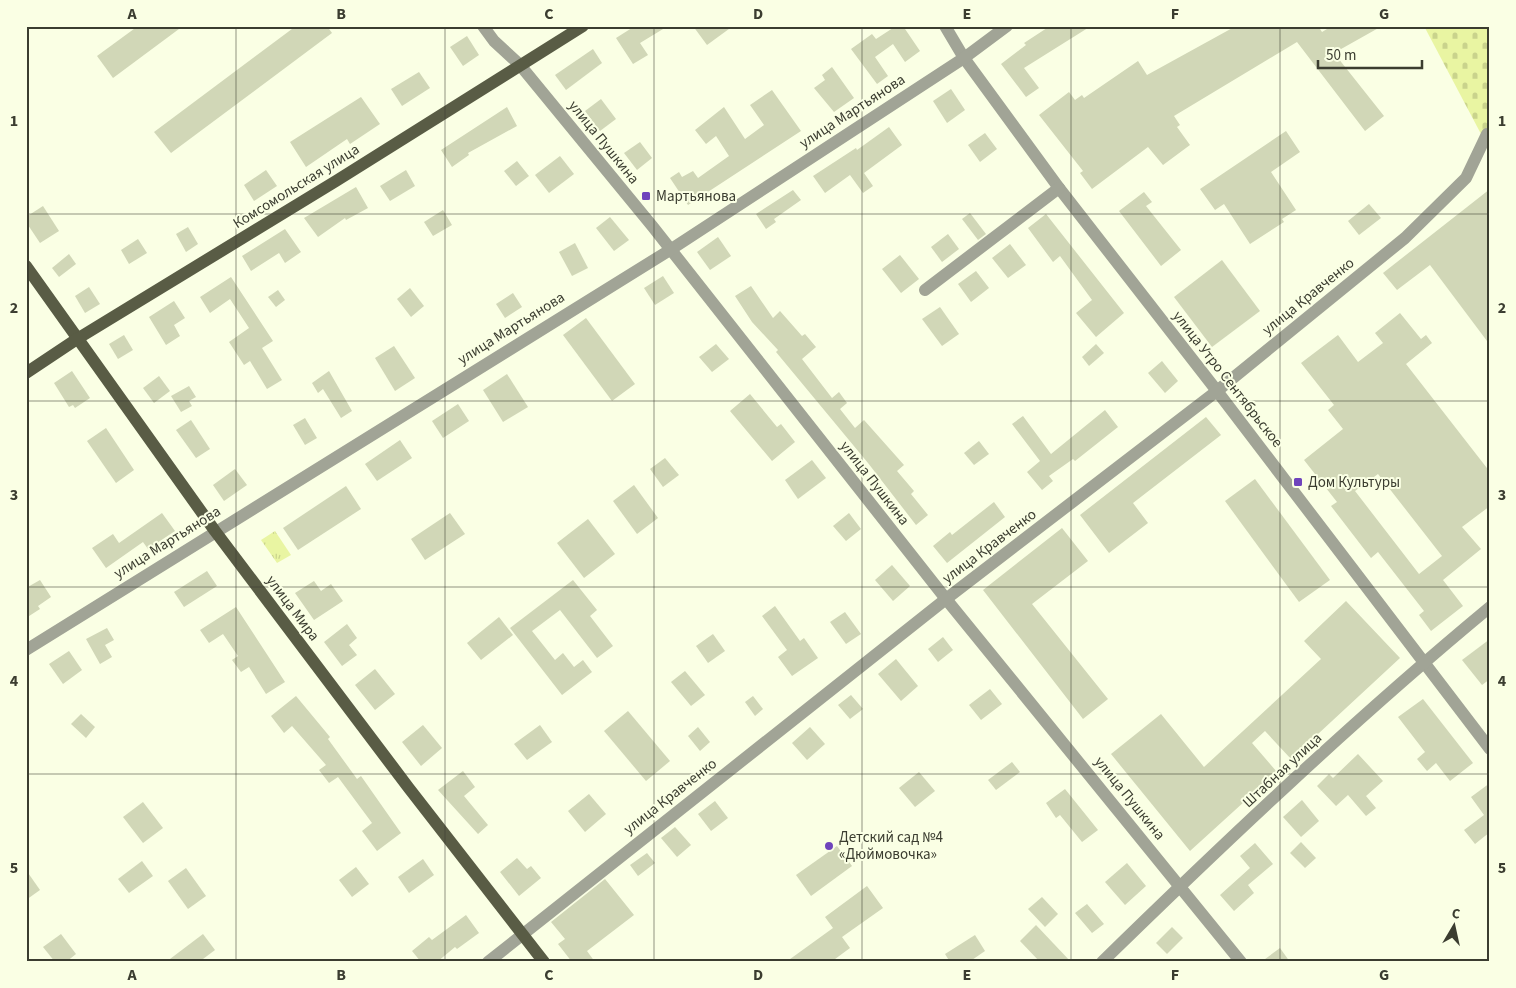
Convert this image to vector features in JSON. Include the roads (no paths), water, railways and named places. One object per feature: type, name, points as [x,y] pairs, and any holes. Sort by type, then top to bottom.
[{"type":"main road","name":"Комсомольская улица","points":[[26,374],[77,339],[336,181],[583,26]]},
{"type":"main road","name":"улица Мира","points":[[26,266],[215,531],[408,787],[544,962]]},
{"type":"street","name":"улица Пушкина","points":[[483,26],[494,41],[520,65],[670,250],[946,599],[1241,962]]},
{"type":"street","name":"улица Утро Сентябрьское","points":[[945,26],[964,58],[1059,188],[1218,391],[1490,749]]},
{"type":"street","name":"улица Мартьянова","points":[[26,650],[670,250],[964,58],[1007,26]]},
{"type":"street","name":"улица Кравченко","points":[[488,962],[946,599],[1218,391],[1405,238],[1466,178],[1487,134]]},
{"type":"street","points":[[925,290],[1059,188]]},
{"type":"street","name":"Штабная улица","points":[[1102,962],[1180,885],[1423,662],[1490,607]]},
{"type":"place","name":"Мартьянова","points":[[646,196]]},
{"type":"place","name":"Дом Культуры","points":[[1298,482]]},
{"type":"place","name":"Детский сад №4 «Дюймовочка»","points":[[829,846]]}]
